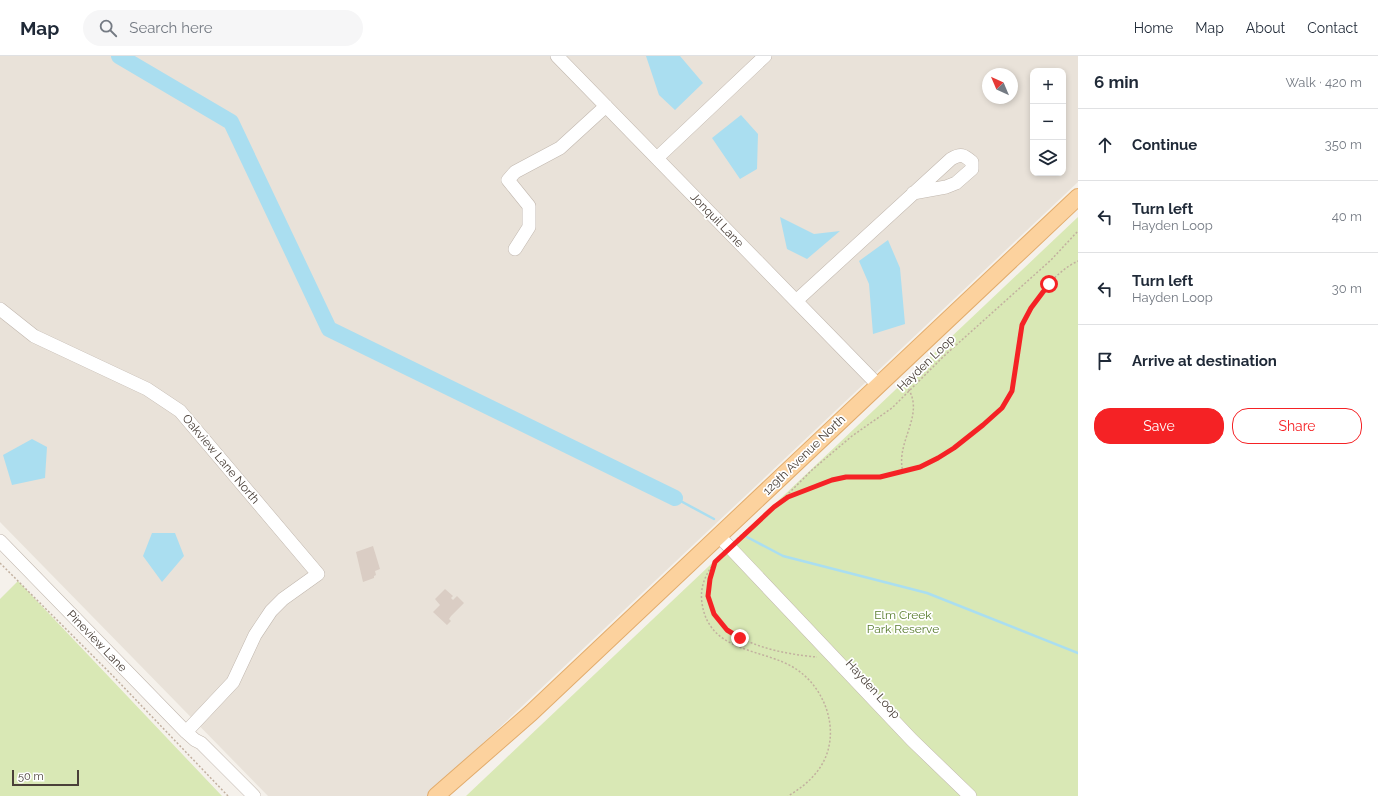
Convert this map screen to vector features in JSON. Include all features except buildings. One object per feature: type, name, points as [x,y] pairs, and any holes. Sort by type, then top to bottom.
[{"type":"main road","name":"129th Avenue North","points":[[436,796],[724,542],[878,385],[1078,197]]},
{"type":"main road","name":"129th Avenue North","points":[[449,796],[520,726],[531,713]]},
{"type":"street","name":"Jonquil Lane","points":[[557,56],[878,385]]},
{"type":"street","points":[[656,158],[765,56]]},
{"type":"street","points":[[515,249],[529,227],[529,206],[508,180],[515,172],[560,148],[606,106]]},
{"type":"street","points":[[796,301],[913,193]]},
{"type":"street","name":"Oakview Lane North","points":[[0,308],[34,336],[147,389],[180,411],[318,574],[283,599],[271,611],[255,635],[233,682],[191,736]]},
{"type":"street","name":"Pineview Lane","points":[[0,541],[191,736],[201,743],[254,796]]},
{"type":"street","points":[[724,542],[912,740],[970,796]]},
{"type":"street","name":"Pineview Lane","points":[[191,736],[196,748],[242,796]]},
{"type":"path","name":"Hayden Loop","points":[[780,502],[812,470],[852,436],[892,408],[909,390],[1045,265],[1078,231]]},
{"type":"path","points":[[788,796],[814,776],[823,762],[830,735],[828,712],[817,691],[797,669],[742,648],[722,637],[713,629],[703,608],[701,593],[705,577],[715,562],[724,542],[780,502],[807,489],[832,480],[846,477],[880,477],[903,472],[931,462],[949,451],[983,425],[1007,402],[1014,384],[1019,335],[1025,318],[1036,300],[1054,278],[1063,270],[1078,261]]},
{"type":"path","points":[[898,377],[909,390],[914,409],[913,418],[901,453],[903,472]]},
{"type":"path","name":"Hayden Loop","points":[[715,562],[710,579],[708,596],[714,614],[727,630],[740,638],[788,654],[835,659]]},
{"type":"path","points":[[0,563],[114,677],[228,796]]},
{"type":"shaded area","points":[[0,56],[1078,56],[1078,182],[427,796],[268,796],[0,522]]},
{"type":"green space","name":"Elm Creek Park Reserve","points":[[1078,217],[1078,796],[466,796]]},
{"type":"green space","points":[[18,581],[222,796],[0,796],[0,599]]},
{"type":"water","points":[[646,56],[680,56],[703,83],[675,110],[659,95]]},
{"type":"water","points":[[741,115],[758,134],[757,169],[740,179],[712,138]]},
{"type":"water","points":[[780,217],[814,234],[840,231],[807,259],[787,249]]},
{"type":"water","points":[[888,240],[900,268],[905,324],[873,334],[869,284],[859,261]]},
{"type":"water","points":[[32,439],[47,447],[45,478],[12,485],[3,455]]},
{"type":"water","points":[[152,533],[175,533],[184,556],[162,582],[143,556]]},
{"type":"waterway","points":[[119,56],[231,122],[329,329],[675,498]]},
{"type":"waterway","points":[[675,498],[714,519]]},
{"type":"waterway","points":[[747,537],[783,556],[927,593],[1078,653]]},
{"type":"route","points":[[740,638],[727,630],[714,614],[708,596],[710,579],[715,562],[729,547],[774,507],[788,497],[818,484],[832,480],[846,477],[880,477],[920,467],[938,458],[969,437],[997,413],[1007,402],[1014,384],[1020,330],[1025,318],[1036,300],[1049,284]]}]
